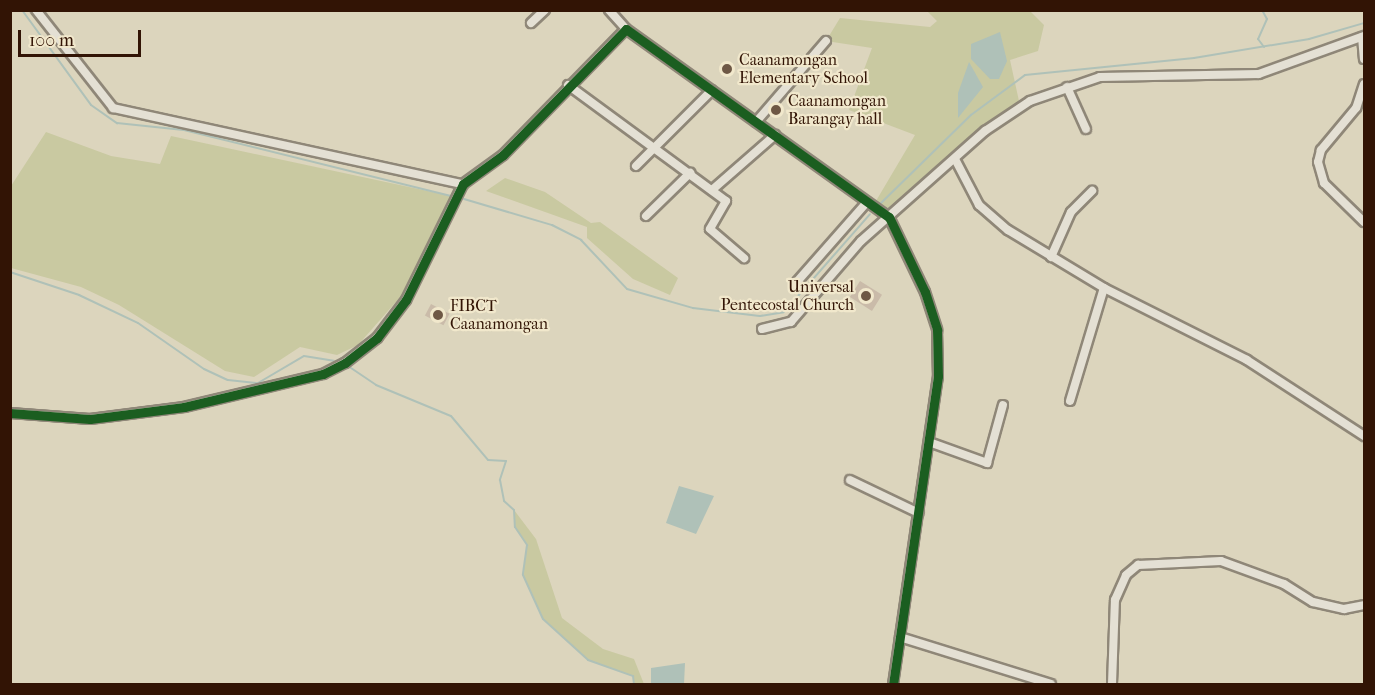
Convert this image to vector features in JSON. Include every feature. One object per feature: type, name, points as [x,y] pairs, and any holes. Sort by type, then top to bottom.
[{"type":"street","points":[[36,10],[113,108],[463,184]]},
{"type":"street","points":[[531,23],[545,10]]},
{"type":"street","points":[[609,10],[626,29],[889,217],[910,256],[937,330],[938,376],[893,684]]},
{"type":"street","points":[[10,413],[90,418],[184,407],[323,374],[345,363],[377,338],[406,300],[463,184],[503,154],[568,85],[626,29]]},
{"type":"street","points":[[762,329],[776,329],[802,312],[861,241],[1008,113],[1067,87],[1100,77],[1259,74],[1363,37],[1365,59]]},
{"type":"street","points":[[756,122],[826,41]]},
{"type":"street","points":[[1365,84],[1356,108],[1321,150],[1318,162],[1324,183],[1365,222]]},
{"type":"street","points":[[568,85],[655,147],[727,203],[710,229],[744,258]]},
{"type":"street","points":[[1067,87],[1086,129]]},
{"type":"street","points":[[636,166],[712,90]]},
{"type":"street","points":[[712,190],[775,135]]},
{"type":"street","points":[[955,159],[987,214],[1051,257],[1104,288],[1247,360],[1365,436]]},
{"type":"street","points":[[646,216],[690,173]]},
{"type":"street","points":[[1051,257],[1071,213],[1092,191]]},
{"type":"street","points":[[795,284],[867,202]]},
{"type":"street","points":[[1070,401],[1104,288]]},
{"type":"street","points":[[929,442],[987,463],[1003,405]]},
{"type":"street","points":[[850,480],[919,513]]},
{"type":"street","points":[[1112,684],[1115,600],[1126,575],[1138,565],[1221,561],[1284,584],[1313,602],[1344,609],[1365,605]]},
{"type":"street","points":[[900,637],[1051,684]]},
{"type":"green space","points":[[927,11],[1030,11],[1044,25],[1038,51],[1010,60],[1019,101],[889,217],[873,206],[915,135],[849,110],[872,48],[826,41],[840,18],[930,27],[937,21]]},
{"type":"green space","points":[[46,132],[111,156],[160,164],[171,136],[451,196],[402,295],[358,345],[337,355],[300,347],[254,377],[225,371],[119,305],[81,287],[11,268],[11,186]]},
{"type":"green space","points":[[505,178],[545,192],[591,223],[600,222],[678,278],[670,295],[633,279],[587,238],[587,227],[486,191]]},
{"type":"green space","points":[[514,510],[536,539],[562,618],[603,649],[634,659],[644,684],[634,684],[633,676],[588,660],[543,619],[523,575],[527,545],[515,527]]},
{"type":"shaded area","points":[[1000,32],[1007,61],[999,79],[990,79],[971,59],[971,44]]},
{"type":"shaded area","points":[[969,62],[983,87],[958,118],[958,93]]},
{"type":"shaded area","points":[[679,486],[714,496],[696,534],[666,523]]},
{"type":"shaded area","points":[[685,663],[684,684],[651,684],[651,668]]},
{"type":"building","name":"Universal Pentecostal Church","points":[[860,281],[882,295],[872,311],[850,297]]},
{"type":"building","name":"FIBCT Caanamongan","points":[[431,304],[450,314],[443,325],[425,315]]},
{"type":"waterway","points":[[22,10],[91,105],[117,123],[184,130],[451,196]]},
{"type":"waterway","points":[[1262,10],[1267,19],[1258,39],[1264,47]]},
{"type":"waterway","points":[[879,205],[971,115],[1025,75],[1194,58],[1309,39],[1364,23]]},
{"type":"waterway","points":[[464,199],[552,225],[581,240],[627,289],[693,308],[760,316],[784,312],[870,214]]},
{"type":"waterway","points":[[10,272],[79,295],[138,323],[204,369],[228,380],[258,383],[304,356],[334,361]]},
{"type":"waterway","points":[[351,368],[376,385],[451,416],[488,460],[506,461],[500,480],[504,501],[514,510],[515,527],[527,545],[523,575],[543,619],[588,660],[633,676],[634,684]]},
{"type":"cycle path","points":[[10,413],[90,419],[184,407],[323,374],[345,363],[377,338],[406,300],[463,184],[503,155],[626,29],[889,217],[925,292],[937,330],[938,376],[893,684]]},
{"type":"place","name":"Caanamongan Elementary School","points":[[727,69]]},
{"type":"place","name":"Caanamongan Barangay hall","points":[[776,110]]},
{"type":"place","name":"Universal Pentecostal Church","points":[[866,296]]},
{"type":"place","name":"FIBCT Caanamongan","points":[[438,315]]}]
